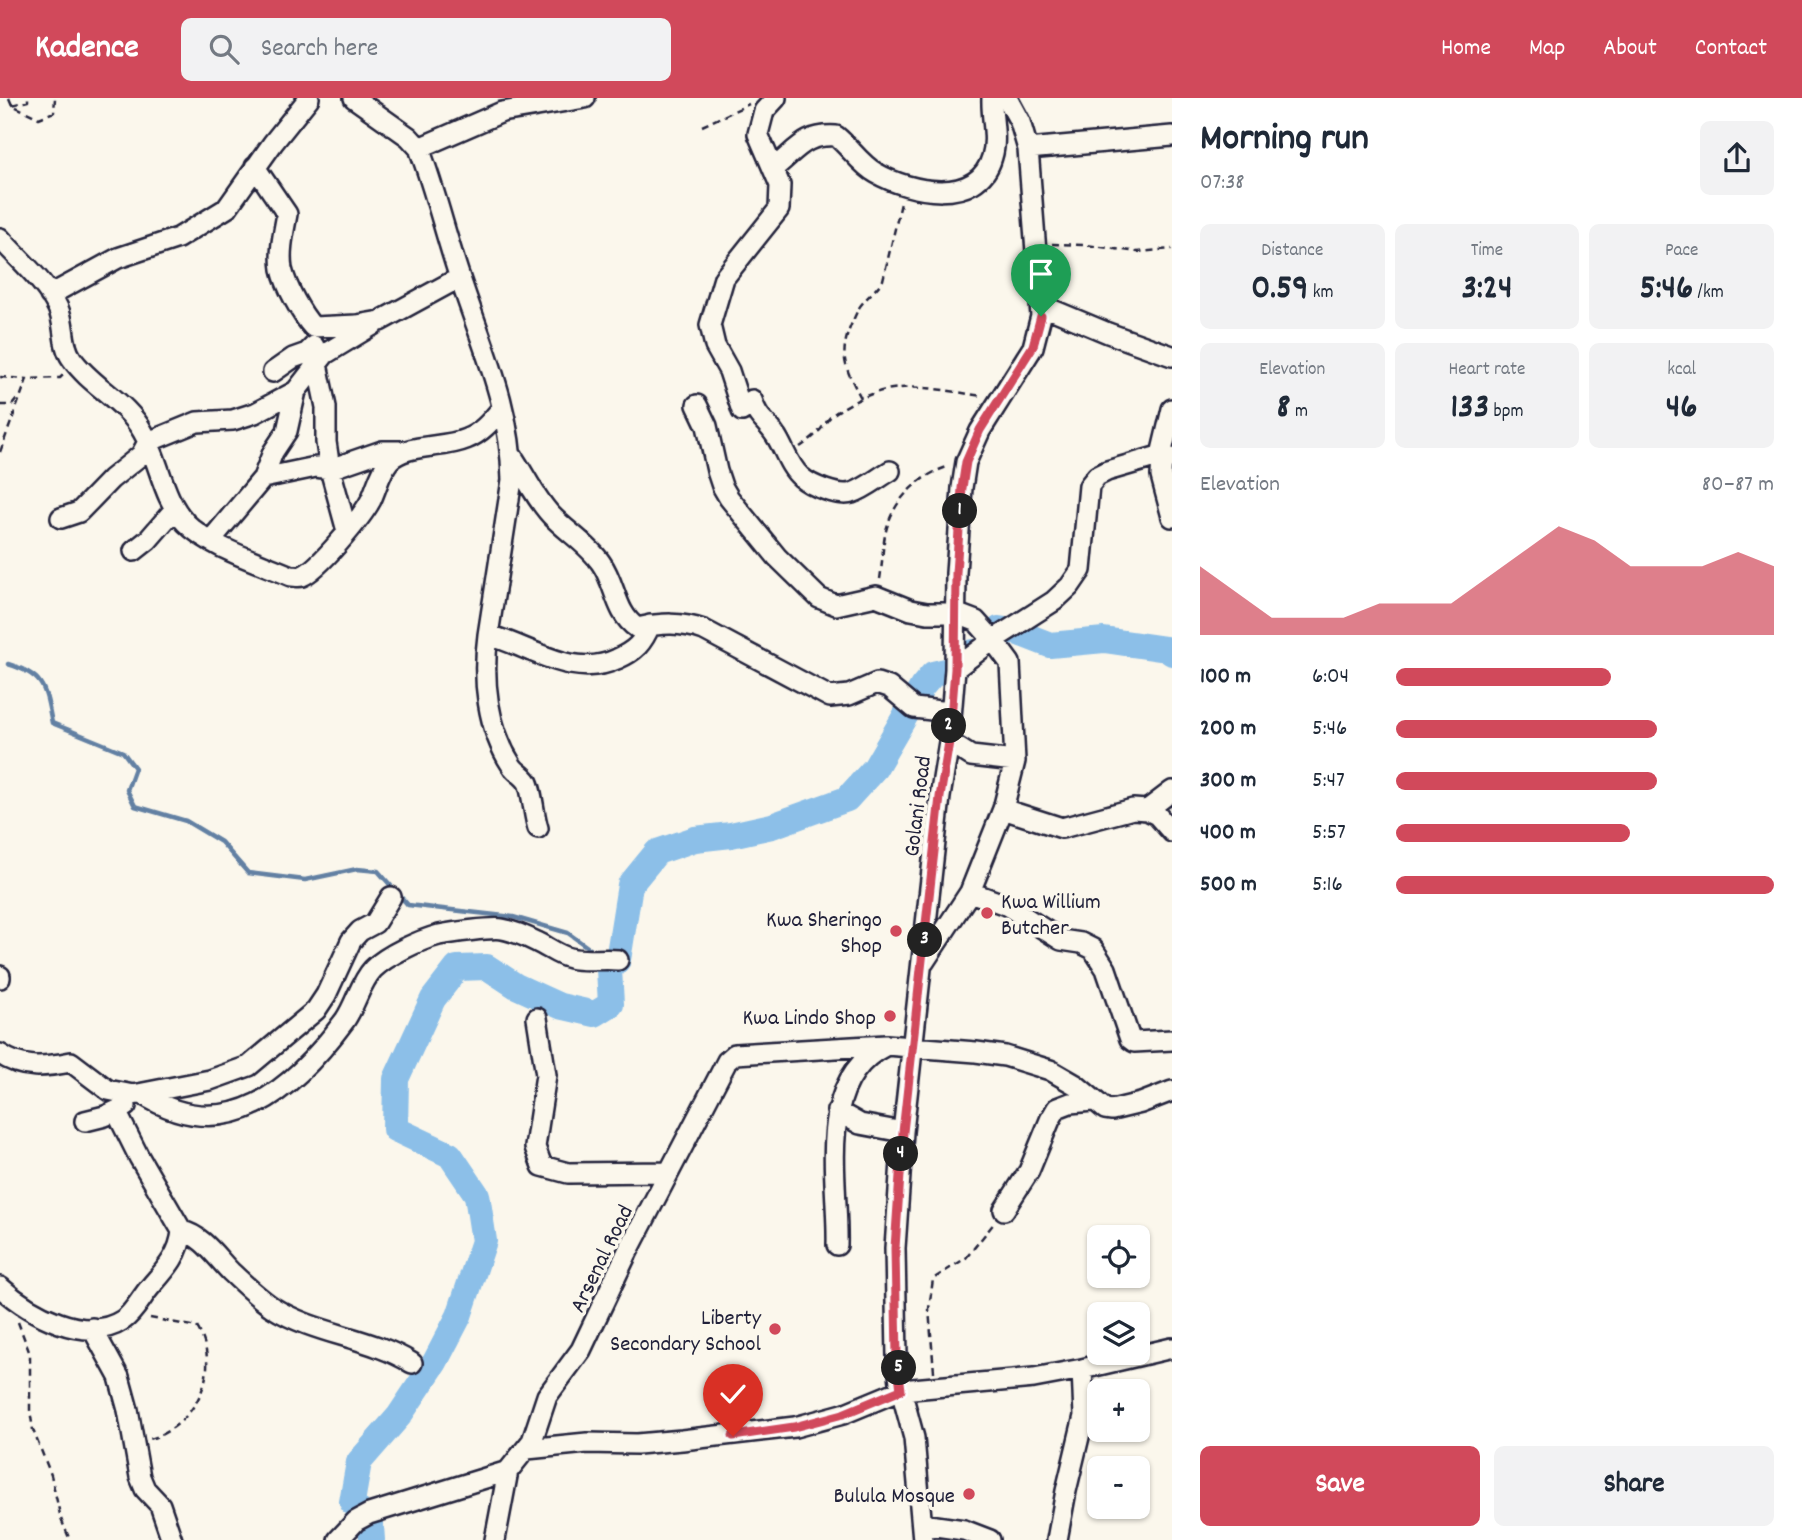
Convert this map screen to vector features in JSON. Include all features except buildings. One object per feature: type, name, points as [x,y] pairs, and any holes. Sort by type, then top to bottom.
[{"type":"street","points":[[50,295],[118,258],[178,239],[227,208],[309,98]]},
{"type":"street","points":[[354,98],[409,137],[419,148],[459,278],[494,370],[512,456],[510,505],[485,656],[486,686],[492,723],[512,767],[527,780],[538,828]]},
{"type":"street","points":[[419,148],[502,112],[585,98]]},
{"type":"street","points":[[776,98],[764,111],[758,134],[780,185],[779,209],[724,278],[710,325],[715,346],[747,406],[775,434],[801,477],[838,495],[853,493],[890,471]]},
{"type":"street","points":[[774,168],[806,140],[820,135],[836,136],[874,172],[905,186],[950,190],[975,183],[985,174],[992,159],[995,144],[992,98]]},
{"type":"street","name":"Golani Road","points":[[922,1532],[914,1438],[901,1390],[897,1357],[895,1248],[912,1046],[940,797],[949,742],[955,669],[960,509],[966,462],[980,430],[1033,346],[1039,328],[1041,305],[1028,149],[1020,122],[1007,98]]},
{"type":"street","points":[[1028,149],[1172,136]]},
{"type":"street","points":[[255,167],[287,214],[281,254],[282,270],[304,317],[313,327],[380,321]]},
{"type":"street","points":[[0,238],[50,295],[58,309],[64,340],[73,361],[127,410],[148,442],[174,510],[187,524],[211,540],[291,576],[300,577],[324,558],[347,531],[371,500],[387,464],[401,451]]},
{"type":"street","points":[[61,518],[79,512],[111,479],[141,455],[148,442],[197,422],[244,417],[380,321],[459,278]]},
{"type":"street","points":[[1041,305],[1172,356]]},
{"type":"street","points":[[211,540],[264,478],[272,452],[287,430],[308,371],[357,325]]},
{"type":"street","points":[[273,372],[293,358],[308,371],[326,407],[326,442],[330,469],[347,531]]},
{"type":"street","points":[[696,405],[707,426],[722,486],[739,512],[777,557],[819,598],[836,605],[876,596],[911,610],[927,614],[955,614],[976,621],[1010,663],[1015,761],[1003,809],[970,892],[921,967]]},
{"type":"street","points":[[264,478],[316,467],[330,469],[382,451],[428,448],[465,440],[485,427],[502,408]]},
{"type":"street","points":[[1172,409],[1167,456],[1161,476],[1172,517]]},
{"type":"street","points":[[512,456],[549,512],[588,547],[602,564],[622,615],[637,628],[687,624],[704,630],[830,696],[849,695],[877,683],[890,688],[914,708],[950,712]]},
{"type":"street","points":[[955,669],[993,640],[1054,601],[1070,586],[1081,570],[1085,510],[1088,486],[1092,481],[1107,471],[1167,456]]},
{"type":"street","points":[[134,551],[148,540],[174,510]]},
{"type":"street","points":[[488,635],[555,660],[592,667],[604,665],[636,649],[644,640],[650,625]]},
{"type":"street","points":[[949,742],[971,756],[1015,761]]},
{"type":"street","points":[[1147,810],[1172,791]]},
{"type":"street","points":[[1003,809],[1062,828],[1132,809],[1147,810],[1157,815],[1172,832]]},
{"type":"street","points":[[970,892],[1006,905],[1061,940],[1087,945],[1098,955],[1106,969],[1130,1039],[1134,1042],[1172,1040]]},
{"type":"street","points":[[85,1121],[117,1111],[138,1095],[210,1080],[249,1066],[316,1010],[326,995],[351,941],[360,931],[375,923],[391,897]]},
{"type":"street","points":[[0,1054],[8,1060],[30,1067],[71,1062],[108,1090],[138,1095],[163,1107],[198,1114],[231,1114],[261,1101],[292,1079],[346,1018],[372,971],[396,954],[439,935],[501,929],[536,941],[570,958],[618,960]]},
{"type":"street","points":[[537,1017],[547,1075],[535,1147],[542,1166],[568,1173],[668,1172]]},
{"type":"street","points":[[837,1245],[834,1135],[837,1111],[846,1088],[861,1064],[873,1052],[886,1045]]},
{"type":"street","name":"Arsenal Road","points":[[508,1471],[527,1449],[547,1396],[582,1350],[668,1172],[727,1061],[735,1054],[886,1045],[976,1052],[1029,1063],[1063,1077],[1093,1101]]},
{"type":"street","points":[[1004,1210],[1029,1171],[1057,1108],[1070,1103],[1093,1101],[1112,1110],[1172,1091]]},
{"type":"street","points":[[5,1292],[54,1322],[92,1328],[111,1325],[125,1319],[174,1257],[181,1244],[182,1231],[139,1157],[117,1111]]},
{"type":"street","points":[[837,1111],[860,1124],[903,1132]]},
{"type":"street","points":[[182,1231],[195,1236],[251,1289],[291,1318],[323,1331],[394,1352],[412,1363]]},
{"type":"street","points":[[92,1328],[124,1390],[140,1477],[145,1489],[160,1505],[172,1540]]},
{"type":"street","points":[[527,1449],[587,1443],[637,1444],[765,1432],[843,1414],[901,1390],[1011,1380],[1082,1369],[1172,1349]]},
{"type":"street","points":[[1057,1540],[1084,1416],[1082,1369]]},
{"type":"street","points":[[338,1540],[356,1521],[369,1514],[508,1471],[495,1540]]},
{"type":"street","points":[[922,1532],[964,1530],[990,1540]]},
{"type":"path","points":[[9,98],[12,105],[39,118],[54,112],[55,98]]},
{"type":"path","points":[[12,105],[27,101],[27,98]]},
{"type":"path","points":[[702,126],[756,101]]},
{"type":"path","points":[[861,399],[848,374],[843,354],[844,341],[860,305],[883,280],[905,186]]},
{"type":"path","points":[[1035,243],[1086,245],[1138,252],[1172,249]]},
{"type":"path","points":[[0,377],[60,378],[73,361]]},
{"type":"path","points":[[0,452],[27,379]]},
{"type":"path","points":[[788,457],[820,431],[832,415],[861,399],[898,386],[918,386],[999,398]]},
{"type":"path","points":[[0,405],[12,405],[20,395]]},
{"type":"path","points":[[876,596],[887,526],[895,506],[908,490],[932,471],[966,462]]},
{"type":"path","points":[[936,1385],[931,1355],[929,1309],[933,1279],[966,1258],[1004,1210]]},
{"type":"path","points":[[5,1292],[29,1348],[33,1430],[51,1475],[61,1519],[70,1540]]},
{"type":"path","points":[[133,1444],[160,1436],[188,1416],[199,1400],[207,1368],[202,1335],[197,1327],[184,1322],[152,1320],[142,1313],[137,1302]]},
{"type":"waterway","points":[[1004,633],[999,629],[1013,631],[1011,630],[1050,645],[1104,640],[1166,649],[1172,653]]},
{"type":"waterway","points":[[372,1540],[371,1526],[352,1502],[359,1462],[399,1416],[435,1362],[459,1316],[484,1241],[477,1195],[450,1155],[395,1129],[396,1079],[433,999],[457,968],[487,967],[516,986],[560,1006],[595,1014],[611,1004],[609,969],[618,960],[630,885],[657,852],[695,839],[772,826],[847,799],[875,768],[922,687],[933,674],[955,669],[954,666],[973,652]]},
{"type":"waterway","points":[[8,664],[30,673],[41,684],[52,723],[123,752],[135,768],[127,790],[135,806],[186,821],[221,842],[248,873],[305,880],[357,869],[378,871],[408,905],[513,917],[568,933],[597,954]]},
{"type":"place","name":"Kwa Willium Butcher","points":[[987,913]]},
{"type":"place","name":"Kwa Sheringo Shop","points":[[896,931]]},
{"type":"place","name":"Kwa Lindo Shop","points":[[890,1016]]},
{"type":"place","name":"Liberty Secondary School","points":[[775,1329]]},
{"type":"place","name":"Bulula Mosque","points":[[969,1494]]},
{"type":"route","points":[[733,1436],[794,1427],[843,1414],[901,1390],[897,1357],[895,1248],[903,1132],[940,797],[949,742],[955,669],[956,573],[962,488],[966,462],[980,430],[1033,346],[1041,316]]}]
